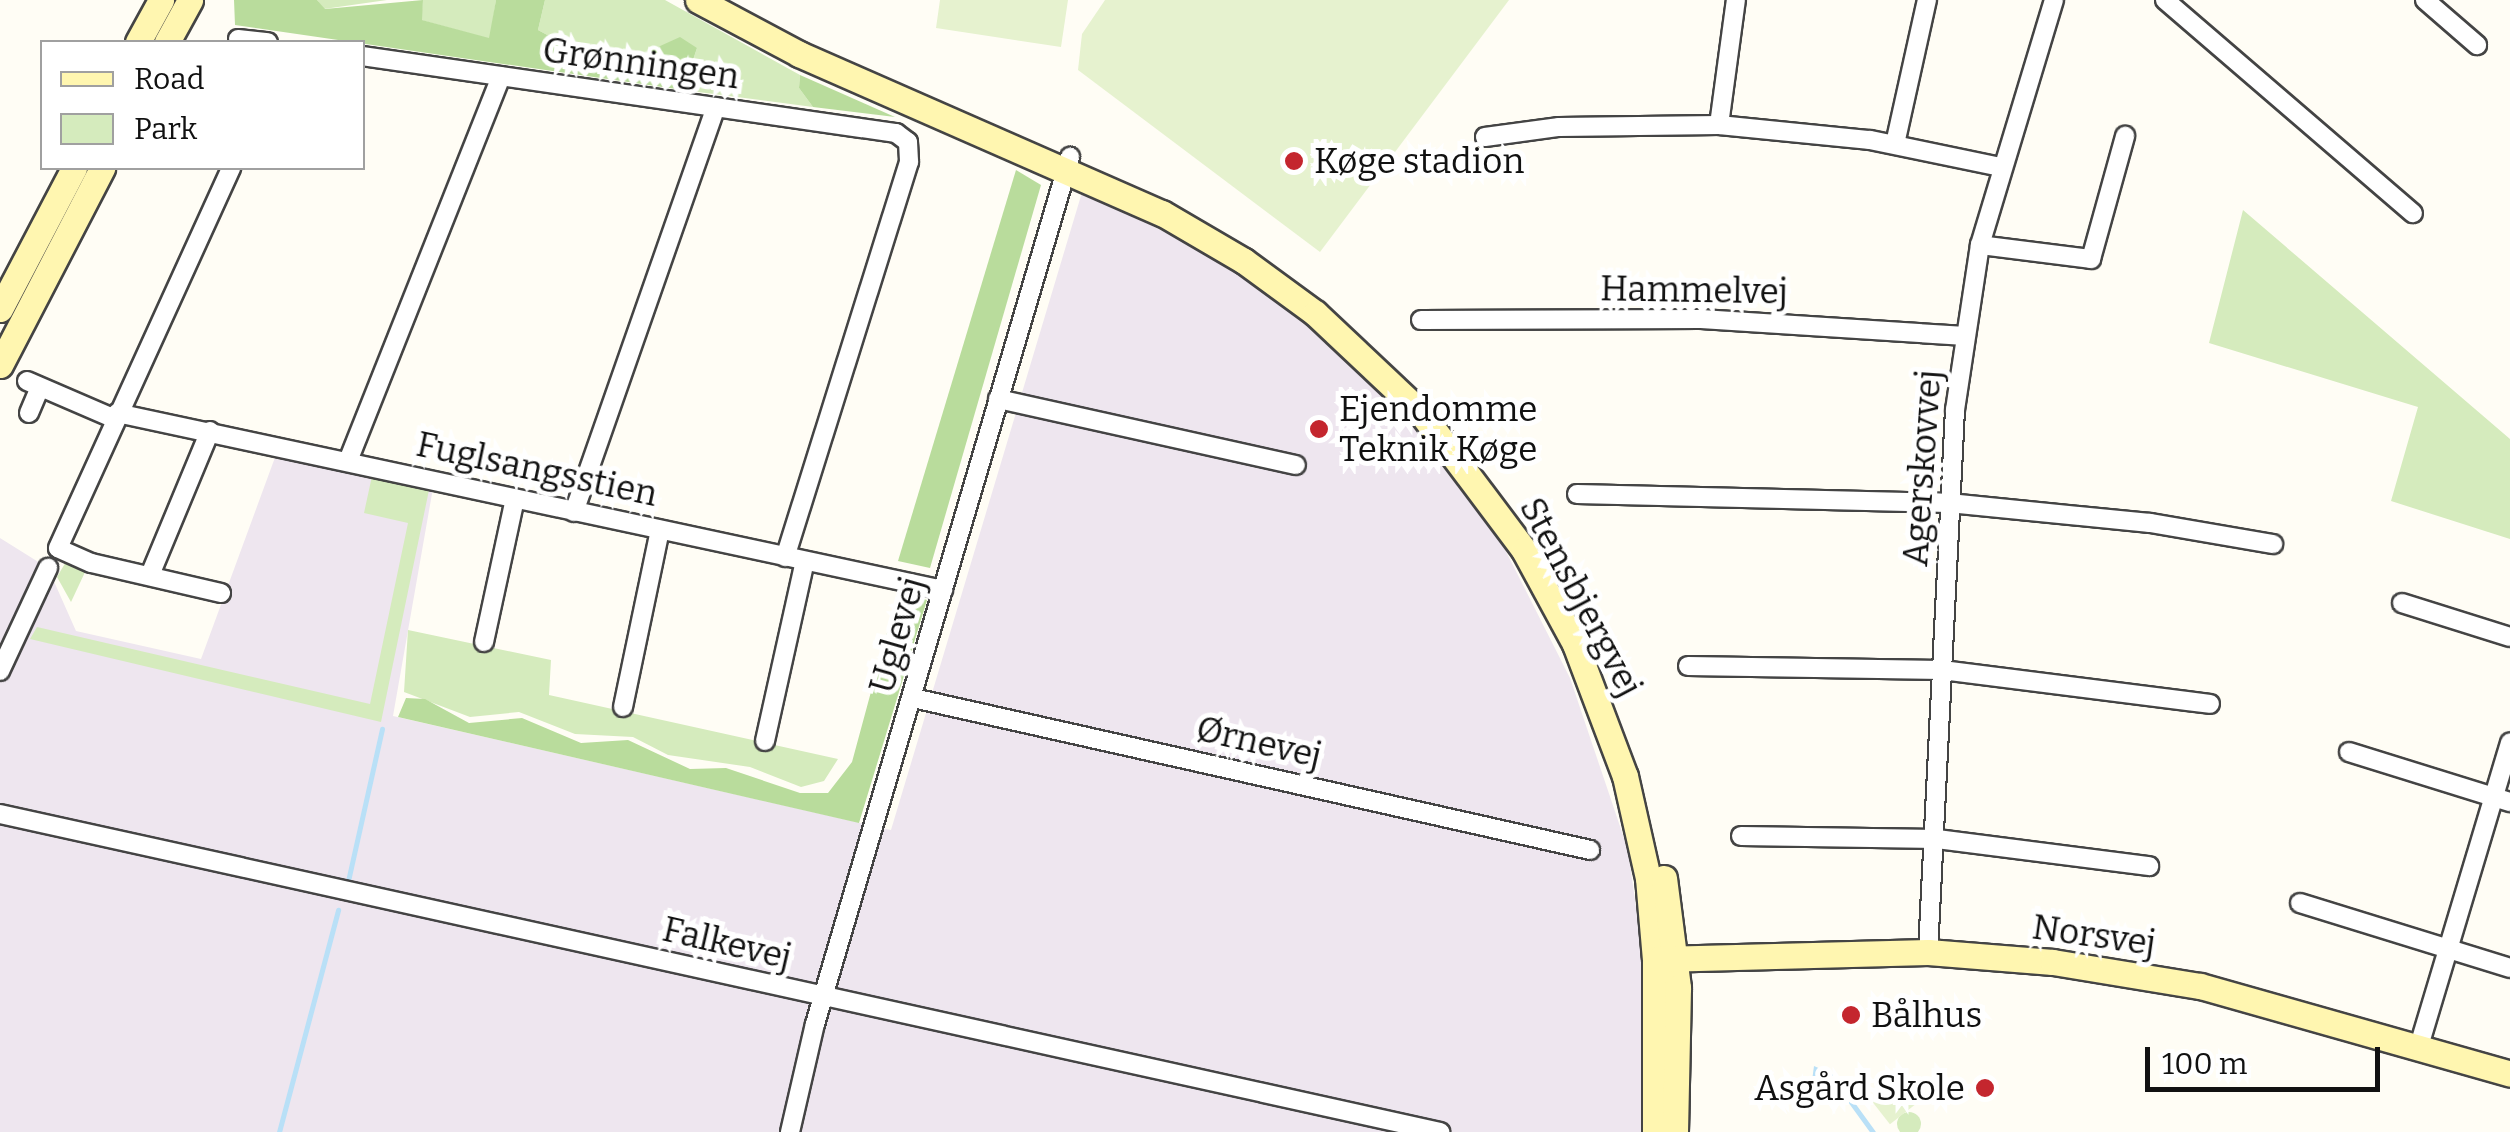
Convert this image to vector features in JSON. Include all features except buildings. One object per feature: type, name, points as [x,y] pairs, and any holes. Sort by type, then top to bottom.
[{"type":"street","points":[[139,40],[160,0]]},
{"type":"street","points":[[168,40],[190,0]]},
{"type":"street","name":"Stensbjergvej","points":[[698,0],[799,54],[1067,163]]},
{"type":"street","name":"Stensbjergvej","points":[[727,0],[1253,250],[1324,302],[1432,405],[1494,480],[1535,542],[1618,712],[1664,880],[1675,1132]]},
{"type":"street","points":[[1719,125],[1736,0]]},
{"type":"street","points":[[1895,144],[1927,0]]},
{"type":"street","name":"Agerskovvej","points":[[1928,952],[1937,840],[1948,503],[1965,336],[1980,245],[2000,167],[2054,0]]},
{"type":"street","points":[[2165,0],[2413,213]]},
{"type":"street","points":[[2426,0],[2477,45]]},
{"type":"street","points":[[238,39],[248,40]]},
{"type":"street","name":"Grønningen","points":[[365,56],[896,133],[908,142],[908,162],[785,557]]},
{"type":"street","points":[[348,461],[501,76]]},
{"type":"street","points":[[574,512],[716,107]]},
{"type":"street","points":[[1485,137],[1559,127],[1719,125],[1895,144],[2000,167]]},
{"type":"street","points":[[1980,245],[2091,259],[2125,136]]},
{"type":"street","name":"Uglevej","points":[[790,1132],[824,998],[1067,163]]},
{"type":"street","points":[[0,310],[73,170]]},
{"type":"street","points":[[0,365],[101,170]]},
{"type":"street","points":[[221,592],[91,564],[58,548],[115,415],[230,170]]},
{"type":"street","name":"Hammelvej","points":[[1420,320],[1702,319],[1965,336]]},
{"type":"street","name":"Fuglsangsstien","points":[[29,413],[34,384],[115,415],[210,431],[943,590]]},
{"type":"street","points":[[998,399],[1296,465]]},
{"type":"street","points":[[150,576],[210,431]]},
{"type":"street","points":[[1577,494],[1948,503],[2150,523],[2273,544]]},
{"type":"street","points":[[484,642],[516,499]]},
{"type":"street","points":[[622,707],[660,530]]},
{"type":"street","points":[[765,742],[805,561]]},
{"type":"street","points":[[0,671],[48,568]]},
{"type":"street","points":[[2402,604],[2510,637]]},
{"type":"street","points":[[1688,666],[1942,670],[2210,704]]},
{"type":"street","name":"Ørnevej","points":[[912,698],[1590,850]]},
{"type":"street","points":[[2418,1046],[2447,948],[2501,799],[2510,742]]},
{"type":"street","points":[[2349,752],[2501,799]]},
{"type":"street","name":"Falkevej","points":[[0,814],[1440,1132]]},
{"type":"street","points":[[1741,836],[1937,840],[2149,866]]},
{"type":"street","points":[[2300,903],[2510,968]]},
{"type":"street","name":"Norsvej","points":[[1666,959],[1928,952],[2054,962],[2200,986],[2510,1074]]},
{"type":"street","name":"Stensbjergvej","points":[[1655,1132],[1666,959]]},
{"type":"shaded area","points":[[1083,189],[1251,278],[1381,385],[1488,516],[1570,678],[1628,850],[1644,964],[1642,1132],[0,1132],[0,538],[48,568],[76,631],[201,659],[277,452],[433,488],[393,716],[891,830]]},
{"type":"green space","points":[[234,0],[317,0],[325,9],[423,0],[422,20],[489,38],[496,0],[545,0],[538,30],[570,47],[638,56],[680,37],[697,48],[683,90],[365,44],[365,40],[338,40],[235,25]]},
{"type":"green space","points":[[317,0],[387,0],[324,9]]},
{"type":"green space","points":[[423,0],[496,0],[490,39],[421,20]]},
{"type":"green space","points":[[545,0],[665,0],[800,75],[799,88],[813,107],[683,90],[697,48],[669,45],[638,56],[570,47],[538,30]]},
{"type":"green space","points":[[940,0],[1068,0],[1061,47],[936,28]]},
{"type":"green space","name":"Køge stadion","points":[[1105,0],[1509,0],[1320,252],[1078,70],[1082,34]]},
{"type":"green space","points":[[800,75],[895,117],[813,107],[799,88]]},
{"type":"green space","points":[[1016,170],[1041,185],[930,568],[898,561]]},
{"type":"green space","points":[[2243,210],[2510,439],[2510,539],[2391,501],[2418,407],[2209,343]]},
{"type":"green space","points":[[372,476],[429,490],[381,722],[30,639],[37,627],[370,704],[408,523],[364,513]]},
{"type":"green space","points":[[67,560],[86,570],[71,602],[57,577]]},
{"type":"green space","points":[[898,592],[927,600],[859,823],[398,717],[406,698],[425,699],[469,723],[522,718],[581,743],[628,740],[690,769],[726,768],[800,793],[828,793],[852,762]]},
{"type":"green space","points":[[408,630],[551,660],[549,695],[838,759],[824,781],[801,787],[750,767],[668,755],[633,737],[575,734],[519,712],[470,717],[404,692]]},
{"type":"green space","points":[[1905,1077],[1922,1099],[1890,1124],[1873,1102]]},
{"type":"green space","points":[[1905,1113],[1913,1113],[1920,1120],[1916,1133],[1902,1133],[1898,1128],[1898,1120]]},
{"type":"water","points":[[1814,1066],[1848,1081],[1853,1100],[1809,1103]]},
{"type":"waterway","points":[[348,881],[382,729]]},
{"type":"waterway","points":[[279,1132],[338,910]]},
{"type":"waterway","points":[[1851,1102],[1873,1132]]},
{"type":"place","name":"Køge stadion","points":[[1294,161]]},
{"type":"place","name":"Ejendomme Teknik Køge","points":[[1319,429]]},
{"type":"place","name":"Bålhus","points":[[1851,1015]]},
{"type":"place","name":"Asgård Skole","points":[[1985,1088]]}]
